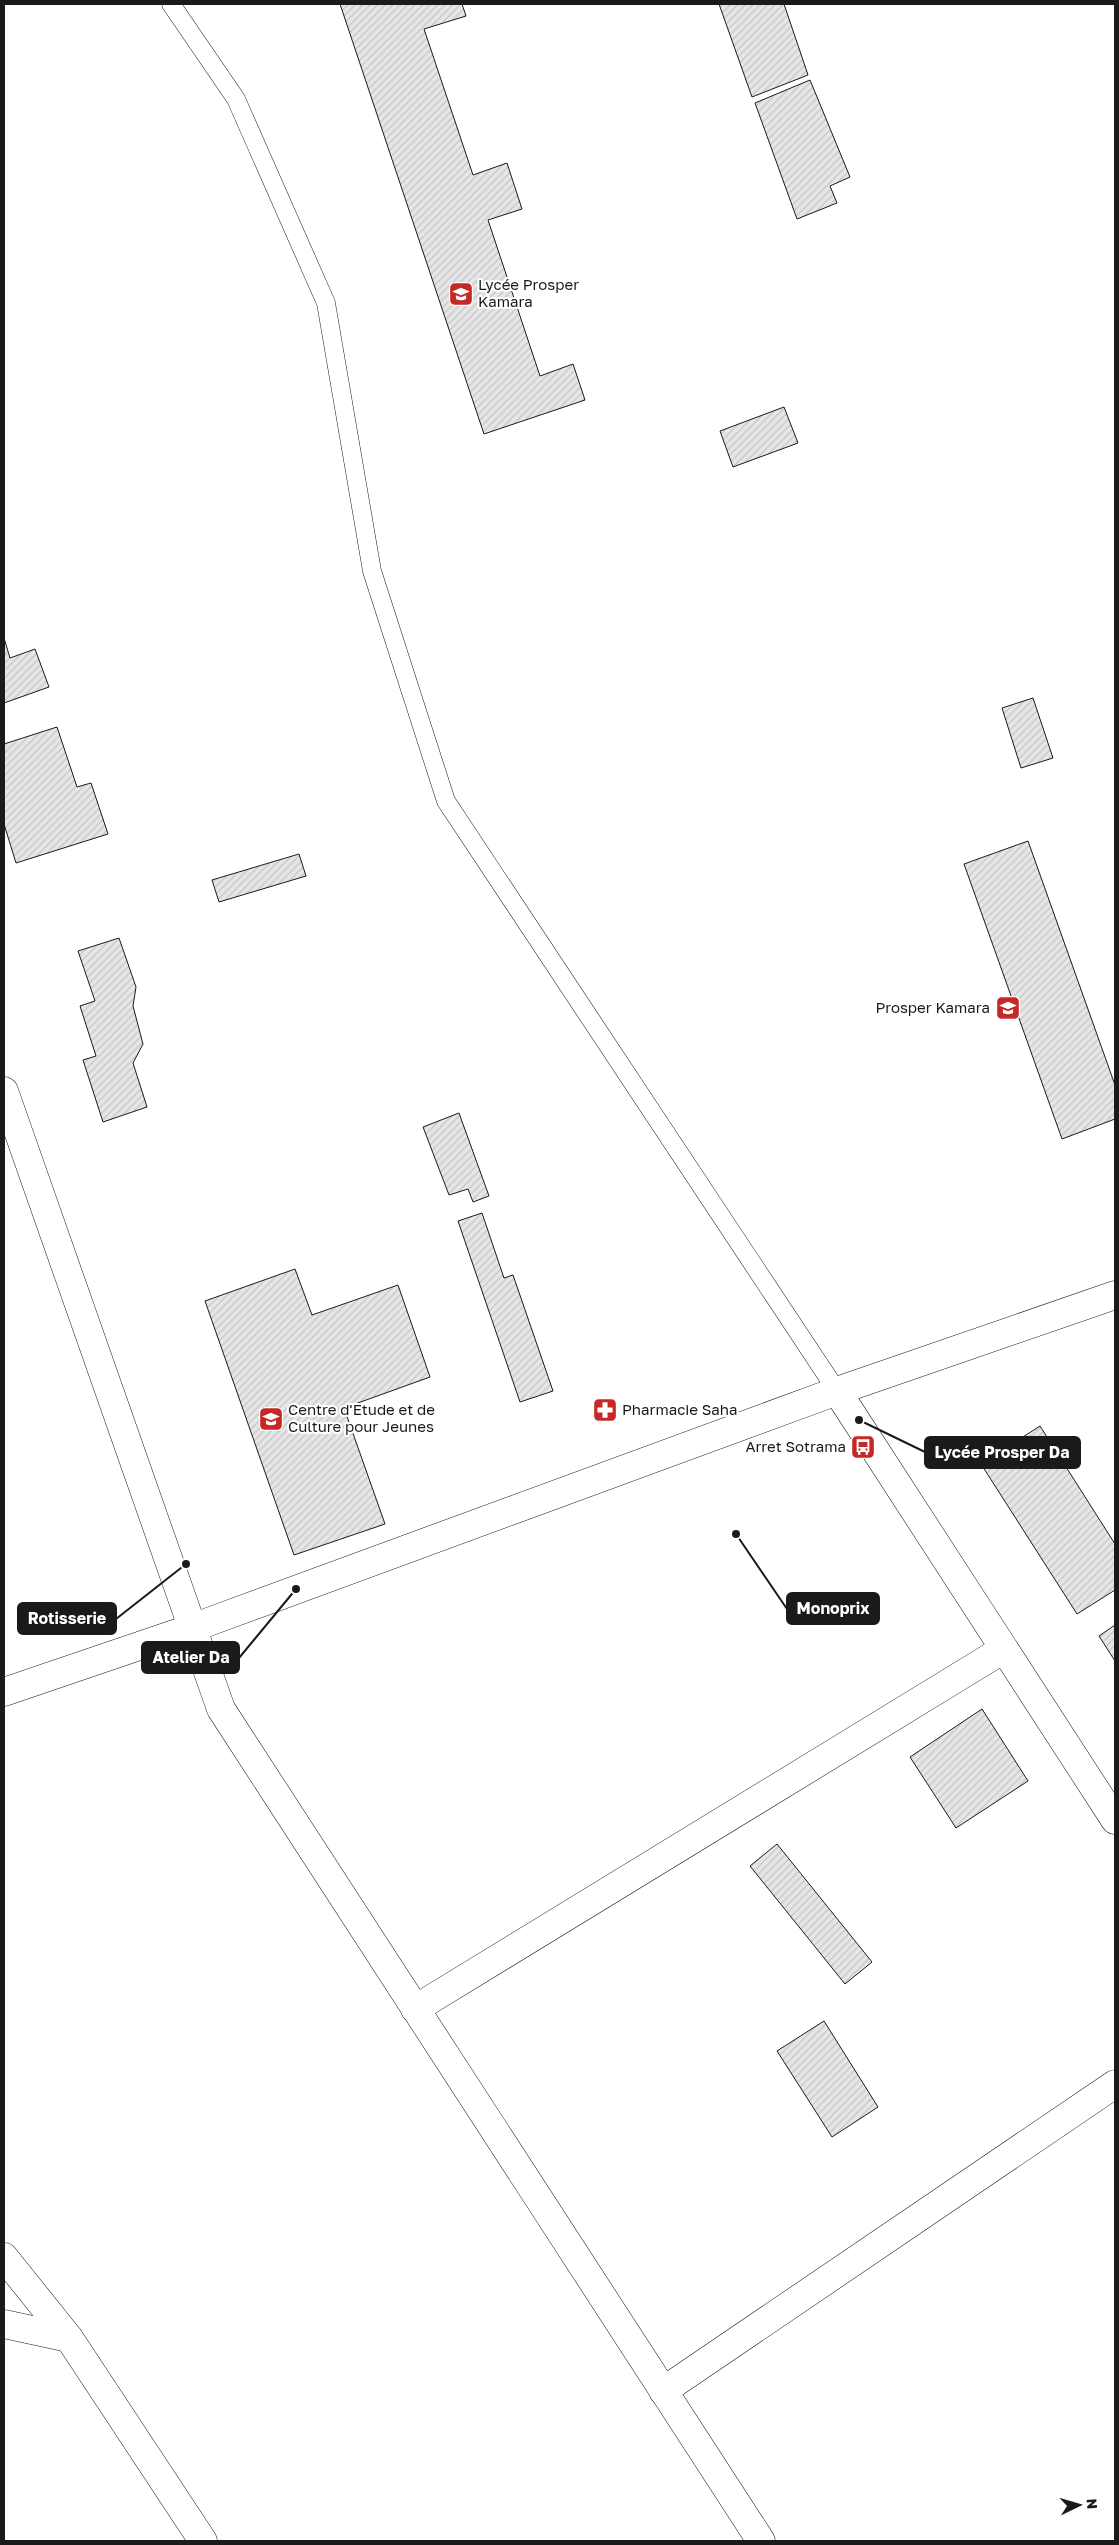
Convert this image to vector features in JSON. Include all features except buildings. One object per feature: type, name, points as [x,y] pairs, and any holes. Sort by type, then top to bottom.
[{"type":"street","points":[[4,1091],[220,1709],[760,2541]]},
{"type":"street","points":[[4,1692],[192,1628],[837,1391],[1115,1294]]},
{"type":"street","points":[[837,1391],[1115,1820]]},
{"type":"street","points":[[415,2010],[1004,1649]]},
{"type":"street","points":[[663,2391],[1115,2084]]},
{"type":"street","points":[[4,2257],[69,2338],[198,2536]]},
{"type":"street","points":[[4,2324],[69,2338]]},
{"type":"lane","points":[[171,4],[236,99],[326,303],[372,571],[446,801],[837,1391]]},
{"type":"place","name":"Lycée Prosper Kamara","points":[[461,294]]},
{"type":"place","name":"Prosper Kamara","points":[[1008,1008]]},
{"type":"place","name":"Pharmacie Saha","points":[[605,1410]]},
{"type":"place","name":"Centre d'Etude et de Culture pour Jeunes","points":[[271,1419]]},
{"type":"place","name":"Lycée Prosper Da","points":[[859,1420]]},
{"type":"place","name":"Arret Sotrama","points":[[863,1447]]},
{"type":"place","name":"Monoprix","points":[[736,1534]]},
{"type":"place","name":"Rotisserie","points":[[186,1564]]},
{"type":"place","name":"Atelier Da","points":[[296,1589]]}]
